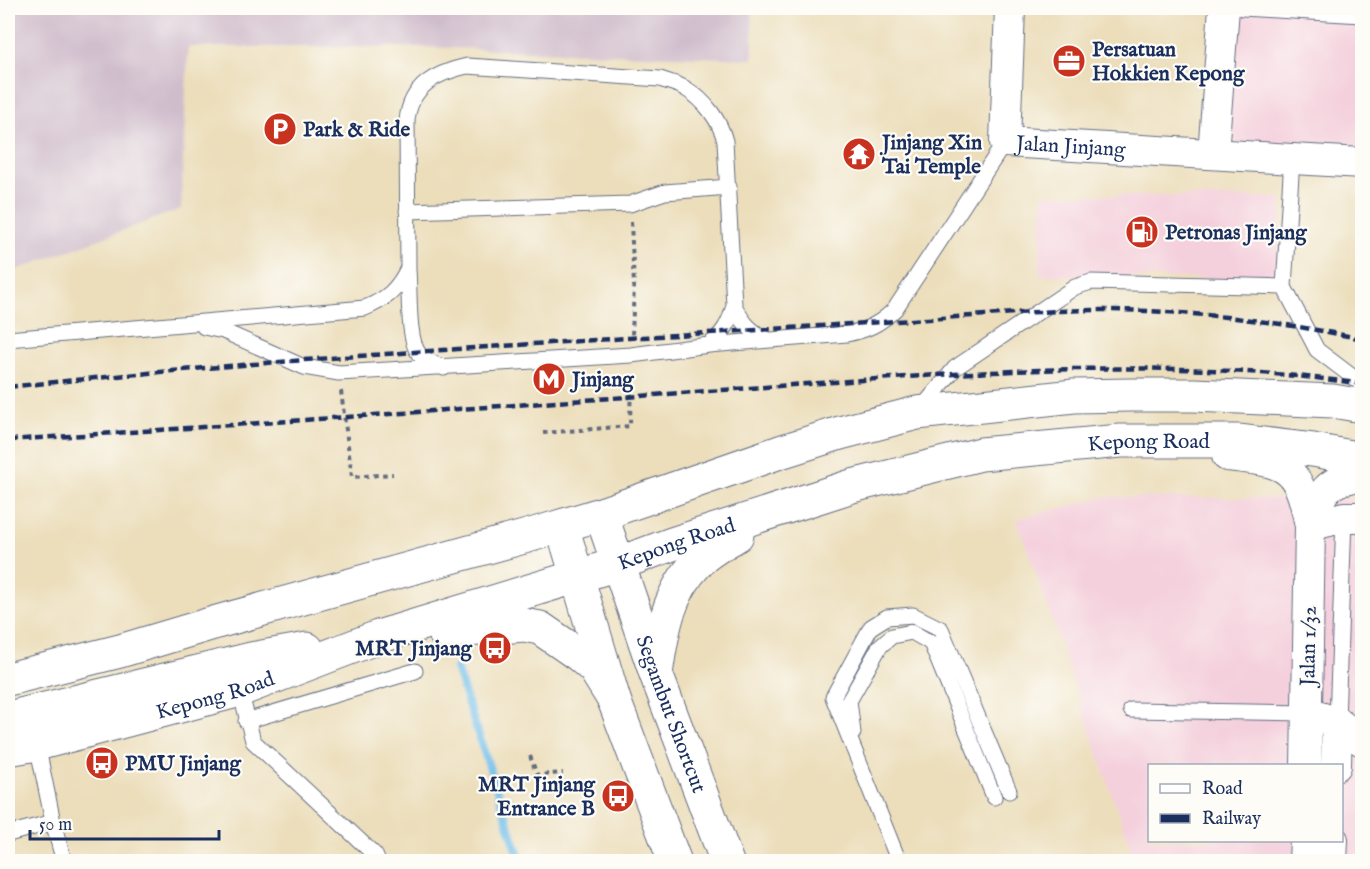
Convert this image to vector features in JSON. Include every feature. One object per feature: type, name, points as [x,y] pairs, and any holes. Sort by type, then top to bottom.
[{"type":"main road","points":[[14,675],[120,651],[217,622],[428,565],[601,514],[780,452],[868,425],[917,413],[1074,396],[1131,395],[1194,395],[1323,401],[1362,406]]},
{"type":"main road","name":"Kepong Road","points":[[22,747],[243,705],[378,638],[618,564],[672,544],[852,486],[981,454],[1121,441],[1238,441],[1362,459]]},
{"type":"main road","name":"Segambut Shortcut","points":[[601,514],[656,674],[728,861]]},
{"type":"main road","points":[[656,674],[664,624],[676,594],[686,577],[699,560],[768,514]]},
{"type":"main road","points":[[562,526],[614,700],[675,861]]},
{"type":"main road","points":[[8,718],[251,659],[378,638],[524,625],[540,628],[579,655],[594,668],[614,700]]},
{"type":"street","points":[[1005,142],[1010,8]]},
{"type":"street","points":[[1213,154],[1224,8]]},
{"type":"street","name":"Jalan Jinjang","points":[[1005,142],[1362,163]]},
{"type":"street","name":"Jalan 1/32","points":[[1042,448],[1194,452],[1259,459],[1278,465],[1298,482],[1310,526],[1306,764]]},
{"type":"street","name":"Jalan 1/32","points":[[1310,526],[1320,496],[1330,486],[1342,478],[1362,476]]},
{"type":"street","points":[[1310,526],[1353,517]]},
{"type":"street","points":[[1307,713],[1337,722],[1362,741]]},
{"type":"street","points":[[1336,764],[1337,722]]},
{"type":"street","points":[[1304,861],[1305,842]]},
{"type":"street","points":[[1332,861],[1333,842]]},
{"type":"lane","points":[[1242,8],[1362,15]]},
{"type":"lane","points":[[444,368],[419,354],[413,339],[408,268],[406,121],[410,104],[430,79],[446,71],[467,66],[660,78],[687,89],[706,106],[721,124],[725,141],[734,305],[731,320],[709,345]]},
{"type":"lane","name":"Jalan Jinjang","points":[[768,340],[847,334],[875,327],[895,309],[1005,142]]},
{"type":"lane","points":[[1292,159],[1284,287],[1317,350],[1362,384]]},
{"type":"lane","points":[[407,211],[630,204],[665,192],[729,187]]},
{"type":"lane","points":[[8,339],[366,308],[390,295],[400,284],[408,268]]},
{"type":"lane","points":[[917,413],[955,368],[1082,284],[1091,282],[1284,287]]},
{"type":"lane","points":[[734,305],[740,318],[748,327],[768,340]]},
{"type":"lane","points":[[192,324],[222,331],[304,367],[339,373],[631,356],[709,345],[768,340]]},
{"type":"lane","points":[[1337,722],[1353,517]]},
{"type":"lane","points":[[899,861],[833,698],[871,627],[887,617],[914,615],[941,629],[1009,791]]},
{"type":"lane","points":[[854,750],[849,701],[880,646],[892,636],[912,632],[931,643],[994,797]]},
{"type":"lane","points":[[378,861],[375,855],[253,741],[243,705],[415,671]]},
{"type":"lane","points":[[1131,710],[1307,713]]},
{"type":"lane","points":[[22,747],[53,822],[64,861]]},
{"type":"lane","points":[[8,834],[53,822]]},
{"type":"path","points":[[543,433],[630,426],[634,285],[630,204]]},
{"type":"path","points":[[339,373],[352,477],[393,474]]},
{"type":"path","points":[[530,756],[537,776],[563,773]]},
{"type":"shaded area","points":[[8,8],[752,8],[753,59],[422,47],[188,47],[181,209],[8,273]]},
{"type":"shaded area","points":[[1229,8],[1362,8],[1362,178],[1216,169]]},
{"type":"shaded area","points":[[1043,194],[1282,198],[1278,280],[1039,275]]},
{"type":"shaded area","points":[[1104,497],[1351,499],[1362,503],[1362,861],[1135,861],[1017,519]]},
{"type":"waterway","points":[[456,668],[521,862]]},
{"type":"railway","points":[[8,387],[133,374],[384,354],[1068,311],[1199,314],[1299,327],[1362,339]]},
{"type":"railway","points":[[8,440],[980,373],[1133,368],[1210,370],[1286,375],[1362,384]]},
{"type":"place","name":"Persatuan Hokkien Kepong","points":[[1069,61]]},
{"type":"place","name":"Park & Ride","points":[[280,129]]},
{"type":"place","name":"Jinjang Xin Tai Temple","points":[[859,154]]},
{"type":"place","name":"Petronas Jinjang","points":[[1142,232]]},
{"type":"place","name":"Jinjang","points":[[549,379]]},
{"type":"place","name":"MRT Jinjang","points":[[495,648]]},
{"type":"place","name":"PMU Jinjang","points":[[102,763]]},
{"type":"place","name":"MRT Jinjang Entrance B","points":[[618,796]]}]
